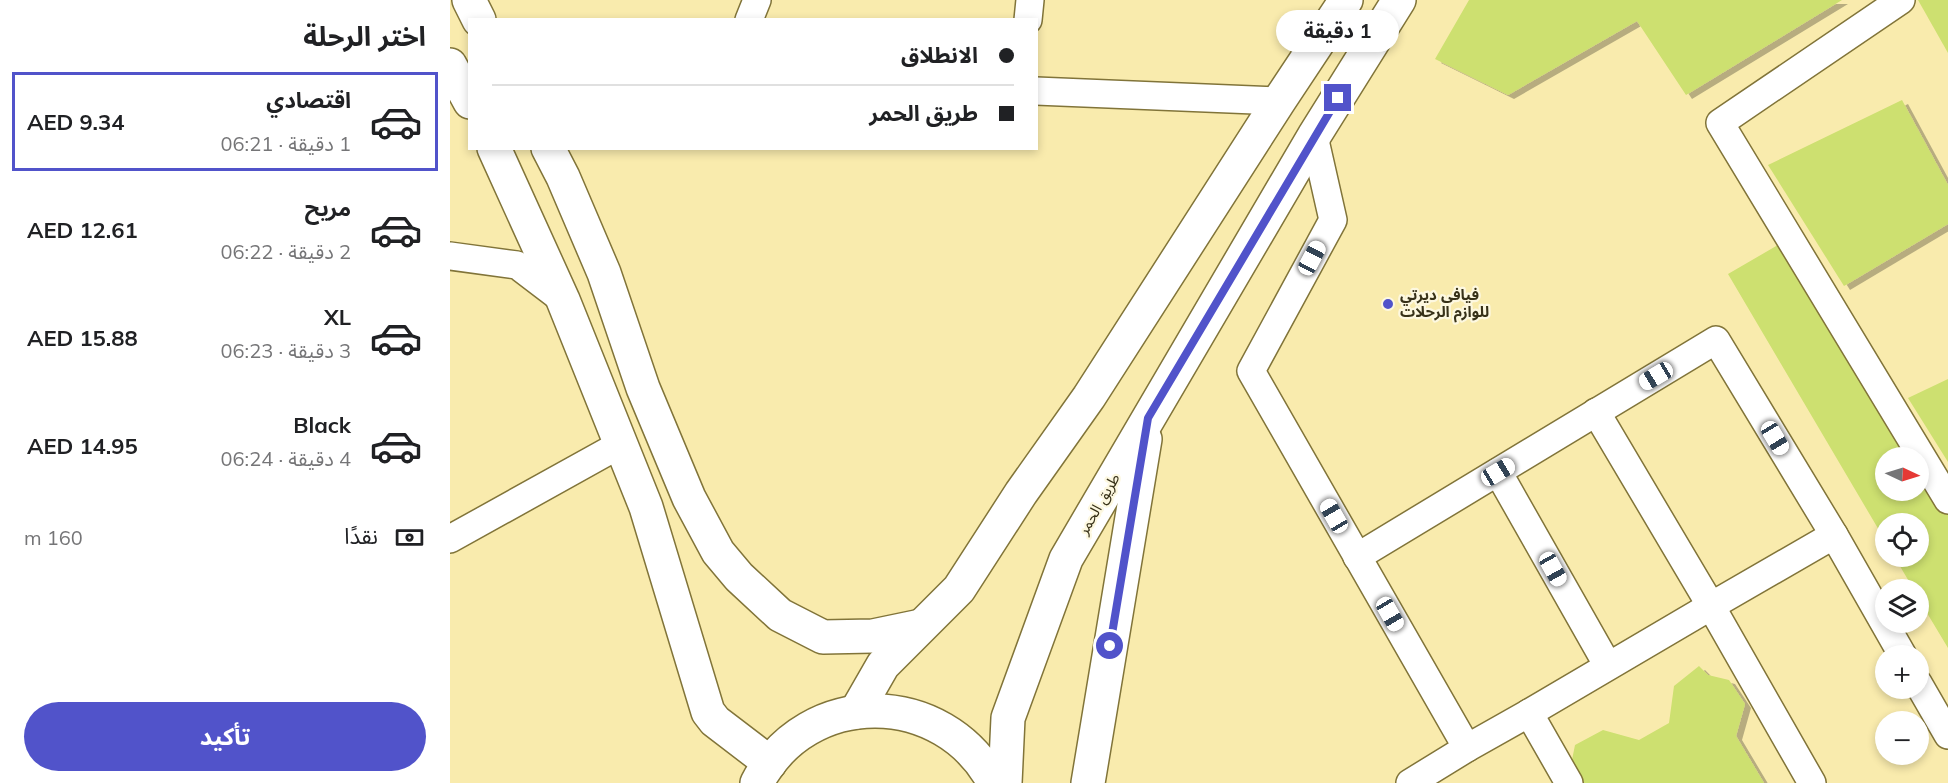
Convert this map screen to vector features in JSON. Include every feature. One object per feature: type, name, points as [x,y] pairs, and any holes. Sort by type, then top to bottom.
[{"type":"street","points":[[750,18],[757,0]]},
{"type":"street","points":[[1028,18],[1030,0]]},
{"type":"street","points":[[856,712],[883,665],[959,589],[1021,493],[1089,397],[1346,0]]},
{"type":"street","name":"طريق الحمر","points":[[1005,783],[1008,718],[1066,559],[1314,136],[1399,0]]},
{"type":"street","points":[[1901,0],[1720,123],[1948,500]]},
{"type":"street","points":[[450,65],[468,98]]},
{"type":"street","points":[[1038,91],[1279,101]]},
{"type":"street","points":[[1314,136],[1333,220],[1251,371],[1467,748]]},
{"type":"street","points":[[495,150],[563,300],[646,507],[708,712],[759,777],[783,747],[799,734],[817,724],[836,716],[856,712],[891,711],[924,719],[940,727],[980,760],[994,783]]},
{"type":"street","points":[[549,150],[604,273],[643,388],[684,487],[718,552],[739,577],[780,615],[823,637],[873,636],[921,626]]},
{"type":"street","points":[[450,256],[518,265],[563,300]]},
{"type":"street","points":[[1357,557],[1716,340],[1897,645]]},
{"type":"street","points":[[1596,412],[1812,783]]},
{"type":"street","points":[[1088,783],[1148,418]]},
{"type":"street","points":[[450,539],[621,444]]},
{"type":"street","points":[[1498,472],[1608,666]]},
{"type":"street","points":[[1410,783],[1834,536]]},
{"type":"street","points":[[1927,699],[1948,735]]},
{"type":"street","points":[[1530,712],[1569,783]]},
{"type":"building","points":[[1469,0],[1842,0],[1686,95],[1637,21],[1508,95],[1435,59]]},
{"type":"building","points":[[1918,0],[1948,0],[1948,53]]},
{"type":"building","points":[[1902,100],[1948,185],[1948,224],[1844,286],[1768,165]]},
{"type":"building","points":[[1790,238],[1912,447],[1875,447],[1875,501],[1929,501],[1929,476],[1948,508],[1948,648],[1929,616],[1929,579],[1908,579],[1900,567],[1929,567],[1929,513],[1875,513],[1875,523],[1728,274]]},
{"type":"building","points":[[1948,379],[1948,462],[1908,398]]},
{"type":"building","points":[[1699,666],[1708,675],[1729,680],[1745,704],[1736,736],[1764,783],[1577,783],[1570,770],[1575,745],[1603,730],[1639,740],[1669,723],[1674,686]]},
{"type":"place","name":"فيافي ديرتي للوازم الرحلات","points":[[1388,304]]},
{"type":"route","points":[[1110,646],[1148,418],[1338,98]]}]
